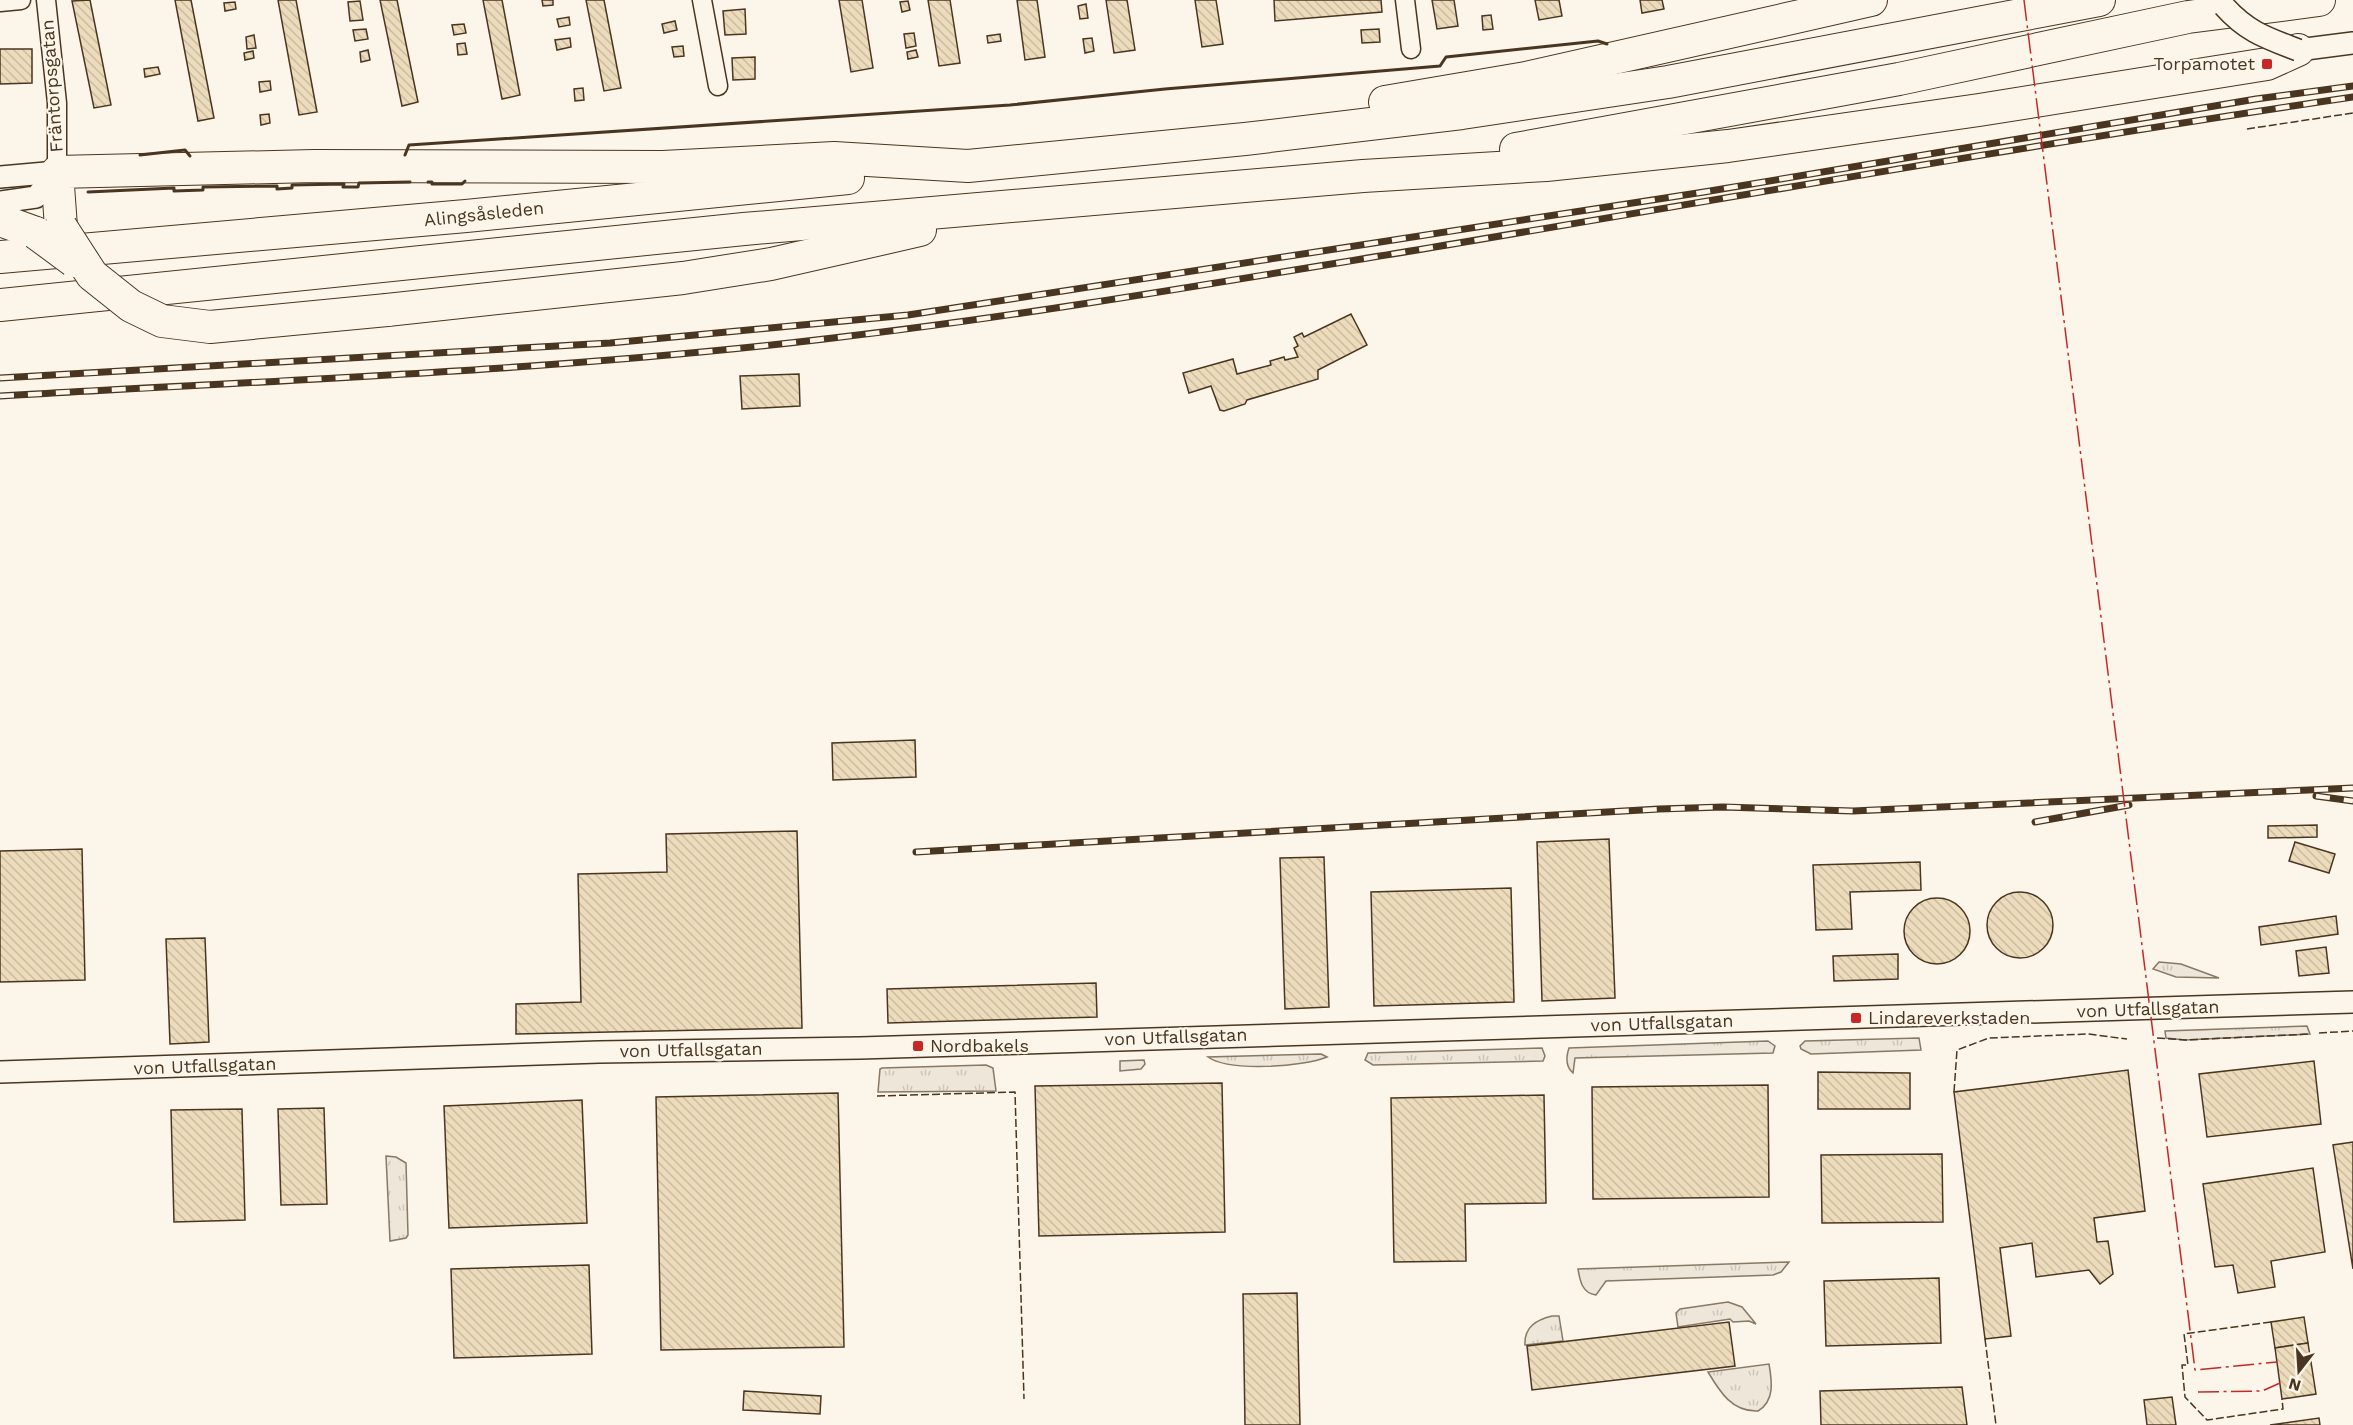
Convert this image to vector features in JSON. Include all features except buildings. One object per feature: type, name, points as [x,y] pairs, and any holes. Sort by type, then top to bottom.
[{"type":"highway","points":[[1245,139],[1350,108],[1526,78],[1871,0]]},
{"type":"highway","points":[[48,230],[57,172],[314,166],[663,167],[834,159],[968,166],[1245,139],[1462,113],[1668,82],[2099,0]]},
{"type":"highway","points":[[1382,174],[1899,79],[2188,16],[2319,0]]},
{"type":"highway","points":[[0,305],[744,229],[1382,174],[1546,165],[1728,147],[2267,64],[2298,50]]},
{"type":"highway","name":"Alingsåsleden","points":[[0,257],[454,217],[968,166]]},
{"type":"highway","points":[[0,220],[48,230],[85,268],[131,306],[162,321],[210,327],[660,281],[771,264],[1032,205]]},
{"type":"street","points":[[0,2],[21,0]]},
{"type":"street","name":"Fräntorpsgatan","points":[[46,0],[57,103],[57,172]]},
{"type":"street","points":[[702,0],[718,86]]},
{"type":"street","points":[[1405,0],[1412,49]]},
{"type":"street","points":[[2223,2],[2238,22],[2257,35],[2298,50],[2353,43]]},
{"type":"street","points":[[0,177],[57,172]]},
{"type":"street","points":[[0,202],[36,198],[57,172]]},
{"type":"street","name":"von Utfallsgatan","points":[[0,1072],[599,1052],[872,1047],[2353,1002]]},
{"type":"green space","points":[[2159,962],[2181,964],[2219,978],[2176,977],[2153,969]]},
{"type":"green space","points":[[2307,1026],[2310,1034],[2185,1040],[2166,1038],[2165,1031]]},
{"type":"green space","points":[[1919,1038],[1921,1050],[1811,1054],[1801,1049],[1800,1046],[1805,1041]]},
{"type":"green space","points":[[1768,1041],[1775,1046],[1773,1053],[1575,1058],[1573,1073],[1567,1062],[1569,1048]]},
{"type":"green space","points":[[1542,1048],[1545,1056],[1543,1061],[1373,1065],[1365,1060],[1368,1053]]},
{"type":"green space","points":[[1321,1054],[1327,1057],[1301,1063],[1266,1066],[1232,1065],[1208,1057]]},
{"type":"green space","points":[[1144,1060],[1145,1064],[1141,1069],[1120,1071],[1120,1061]]},
{"type":"green space","points":[[986,1065],[993,1068],[996,1091],[878,1092],[880,1069],[882,1068]]},
{"type":"green space","points":[[386,1156],[396,1157],[406,1163],[408,1235],[406,1238],[390,1241]]},
{"type":"green space","points":[[1789,1262],[1781,1272],[1773,1275],[1606,1281],[1596,1295],[1585,1289],[1578,1269]]},
{"type":"green space","points":[[1728,1302],[1742,1307],[1756,1324],[1749,1321],[1733,1322],[1730,1319],[1678,1327],[1676,1313],[1680,1309]]},
{"type":"green space","points":[[1552,1316],[1559,1316],[1563,1341],[1525,1345],[1527,1333],[1532,1325]]},
{"type":"green space","points":[[1769,1364],[1770,1396],[1758,1411],[1741,1408],[1734,1404],[1717,1387],[1708,1372]]},
{"type":"railway","points":[[0,378],[610,343],[908,315],[1704,192],[2256,99],[2353,86]]},
{"type":"railway","points":[[0,396],[521,367],[729,349],[907,329],[1202,285],[2004,152],[2353,97]]},
{"type":"railway","points":[[916,852],[1659,809],[1723,807],[1853,811],[2353,788]]},
{"type":"railway","points":[[2316,796],[2353,801]]},
{"type":"railway","points":[[2035,822],[2129,805]]},
{"type":"fence","points":[[2247,129],[2353,113]]},
{"type":"fence","points":[[2319,1033],[2353,1031]]},
{"type":"fence","points":[[1954,1092],[1957,1050],[1989,1038],[2088,1034],[2127,1039]]},
{"type":"fence","points":[[2157,1038],[2185,1040],[2310,1034]]},
{"type":"fence","points":[[877,1096],[1015,1092],[1024,1399]]},
{"type":"fence","points":[[2271,1322],[2184,1334],[2188,1365],[2182,1365],[2185,1397],[2207,1420],[2283,1409],[2282,1399]]},
{"type":"fence","points":[[1985,1339],[1996,1425]]},
{"type":"wall","points":[[405,155],[409,145],[1010,105],[1165,89],[1440,66],[1446,57],[1598,41],[1607,44]]},
{"type":"wall","points":[[140,155],[185,150],[190,156]]},
{"type":"wall","points":[[428,182],[462,184],[465,181]]},
{"type":"wall","points":[[88,192],[174,188],[174,191],[203,190],[203,187],[277,186],[277,189],[292,188],[292,185],[344,184],[343,187],[358,187],[359,183],[410,182]]},
{"type":"power","points":[[2024,0],[2195,1370],[2277,1362]]},
{"type":"power","points":[[2198,1392],[2262,1391],[2280,1383]]},
{"type":"place","name":"Torpamotet","points":[[2267,64]]},
{"type":"place","name":"Lindareverkstaden","points":[[1856,1018]]},
{"type":"place","name":"Nordbakels","points":[[918,1046]]}]
